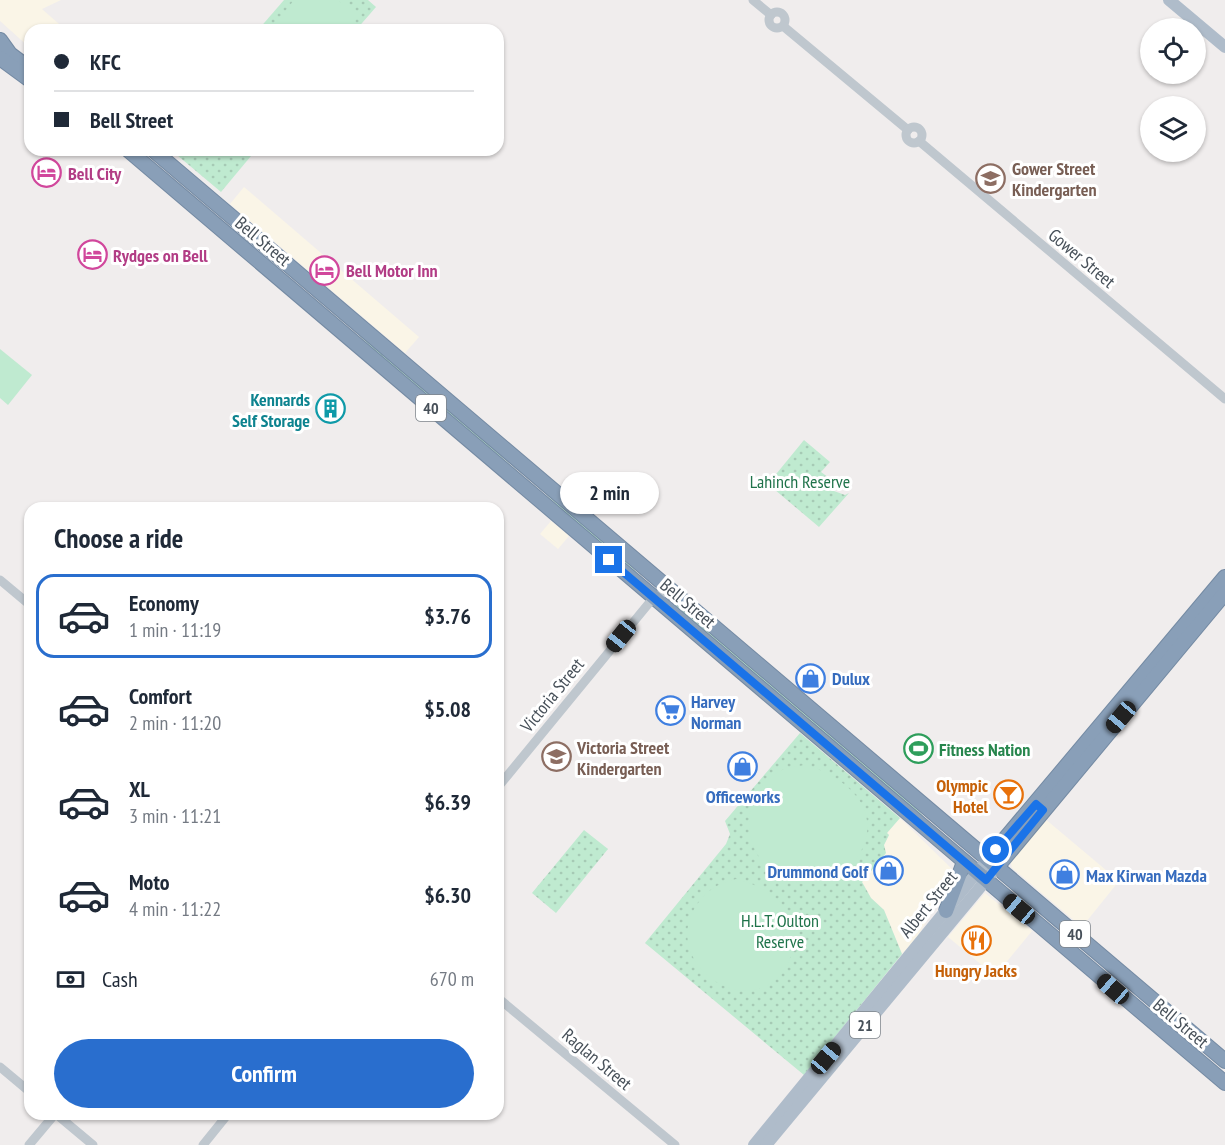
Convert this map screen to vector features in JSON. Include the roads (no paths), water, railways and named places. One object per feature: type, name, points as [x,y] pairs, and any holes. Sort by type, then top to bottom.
[{"type":"highway","points":[[0,39],[24,54]]},
{"type":"highway","points":[[0,39],[10,54],[24,64]]},
{"type":"highway","points":[[0,58],[24,76]]},
{"type":"highway","name":"Bell Street","points":[[135,156],[1225,1083]]},
{"type":"highway","name":"Bell Street","points":[[160,156],[1225,1061]]},
{"type":"highway","name":"Albert Street","points":[[992,863],[1218,596],[1225,577]]},
{"type":"highway","points":[[908,791],[915,820]]},
{"type":"highway","points":[[946,911],[964,862]]},
{"type":"highway","points":[[1143,1015],[1154,1001]]},
{"type":"main road","points":[[1169,0],[1225,47]]},
{"type":"main road","name":"Albert Street","points":[[754,1145],[768,1138],[992,863]]},
{"type":"main road","name":"Albert Street","points":[[934,933],[946,911],[981,877]]},
{"type":"street","name":"Gower Street","points":[[753,0],[771,15],[776,12],[783,14],[785,21],[783,26],[908,130],[914,127],[919,130],[922,135],[919,141],[1225,399]]},
{"type":"street","points":[[0,579],[24,600]]},
{"type":"street","points":[[654,597],[673,590]]},
{"type":"street","name":"Victoria Street","points":[[504,780],[654,597]]},
{"type":"street","name":"Raglan Street","points":[[504,1003],[675,1145]]},
{"type":"street","points":[[0,1067],[24,1087]]},
{"type":"street","points":[[29,1145],[51,1120]]},
{"type":"street","points":[[63,1120],[93,1145]]},
{"type":"street","points":[[204,1145],[223,1120]]},
{"type":"place","name":"Bell City","points":[[47,173]]},
{"type":"place","name":"Gower Street Kindergarten","points":[[991,178]]},
{"type":"place","name":"Rydges on Bell","points":[[92,255]]},
{"type":"place","name":"Bell Motor Inn","points":[[325,270]]},
{"type":"place","name":"Kennards Self Storage","points":[[331,409]]},
{"type":"place","name":"Dulux","points":[[811,678]]},
{"type":"place","name":"Harvey Norman","points":[[670,711]]},
{"type":"place","name":"Fitness Nation","points":[[918,749]]},
{"type":"place","name":"Victoria Street Kindergarten","points":[[556,757]]},
{"type":"place","name":"Officeworks","points":[[743,767]]},
{"type":"place","name":"Olympic Hotel","points":[[1009,795]]},
{"type":"place","name":"Drummond Golf","points":[[889,871]]},
{"type":"place","name":"Max Kirwan Mazda","points":[[1065,875]]},
{"type":"place","name":"Hungry Jacks","points":[[976,941]]},
{"type":"park label","name":"Lahinch Reserve","points":[[800,481]]},
{"type":"park label","name":"H.L.T. Oulton Reserve","points":[[780,930]]}]
